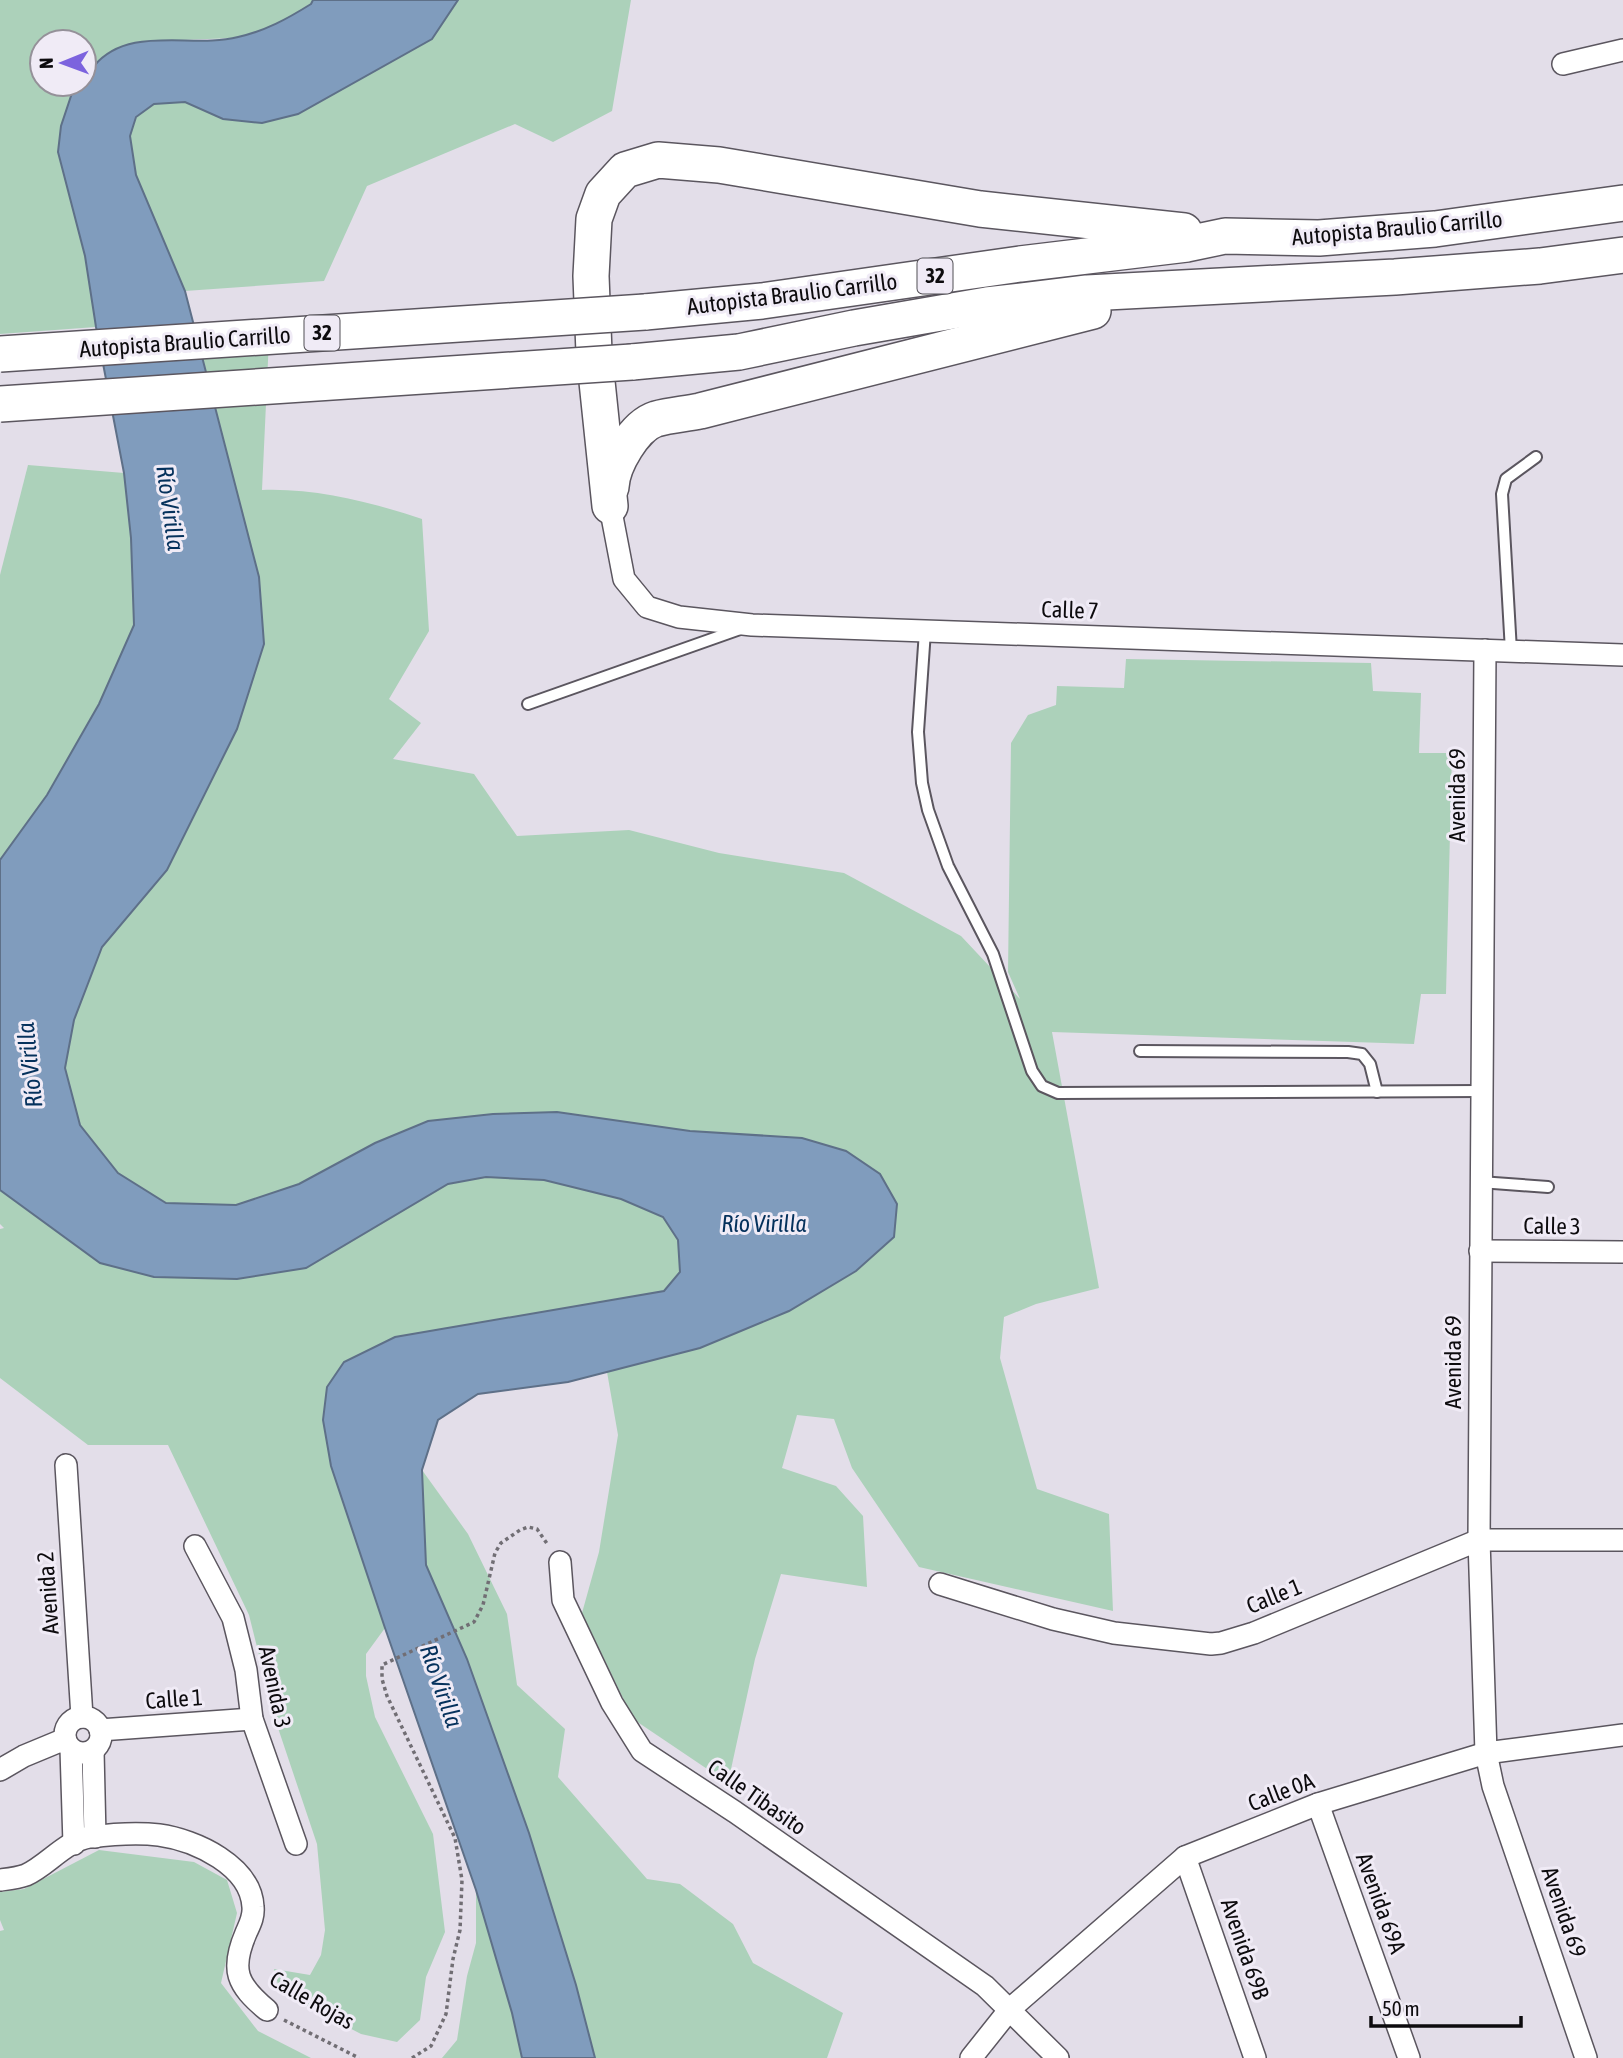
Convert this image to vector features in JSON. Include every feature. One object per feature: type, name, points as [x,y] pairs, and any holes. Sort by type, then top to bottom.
[{"type":"highway","points":[[610,506],[594,353],[591,276],[594,219],[603,194],[625,170],[658,160],[719,164],[980,209],[1226,236]]},
{"type":"highway","name":"Autopista Braulio Carrillo","points":[[0,354],[645,312],[762,301],[1020,264],[1187,244],[1226,236],[1319,238],[1435,229],[1623,203]]},
{"type":"highway","name":"Autopista Braulio Carrillo","points":[[0,404],[632,362],[738,352],[853,328],[987,305],[1087,293],[1395,277],[1540,266],[1623,256]]},
{"type":"highway","points":[[610,506],[611,481],[620,457],[634,436],[653,420],[701,411],[1181,288]]},
{"type":"highway","points":[[594,353],[606,382],[626,405],[653,420]]},
{"type":"street","points":[[1563,64],[1623,50]]},
{"type":"street","points":[[610,506],[624,579],[647,607],[679,617],[752,625]]},
{"type":"street","name":"Calle 7","points":[[752,625],[1623,655]]},
{"type":"street","name":"Avenida 69","points":[[1485,650],[1479,1540],[1486,1753],[1493,1786],[1586,2058]]},
{"type":"street","name":"Calle 3","points":[[1479,1251],[1623,1252]]},
{"type":"street","name":"Avenida 2","points":[[66,1465],[82,1717]]},
{"type":"street","name":"Calle 1","points":[[940,1584],[1007,1606],[1095,1629],[1136,1636],[1221,1643],[1254,1633],[1479,1540],[1623,1540]]},
{"type":"street","name":"Avenida 3","points":[[195,1546],[233,1618],[246,1670],[252,1720],[296,1844]]},
{"type":"street","name":"Calle Tibasito","points":[[560,1562],[563,1600],[612,1703],[642,1751],[985,1986],[1058,2058]]},
{"type":"street","points":[[74,1844],[68,1744],[65,1733],[71,1722],[82,1717],[93,1721],[100,1730],[100,1742],[93,1751],[95,1837]]},
{"type":"street","name":"Calle 1","points":[[100,1730],[252,1720]]},
{"type":"street","name":"Calle 0A","points":[[971,2058],[1010,2009],[1185,1857],[1318,1804],[1486,1753],[1623,1735]]},
{"type":"street","points":[[0,1770],[24,1756],[68,1744],[82,1753],[93,1751]]},
{"type":"street","name":"Avenida 69A","points":[[1318,1804],[1409,2058]]},
{"type":"street","name":"Calle Rojas","points":[[0,1880],[26,1875],[85,1838],[120,1833],[162,1835],[215,1854],[239,1872],[249,1887],[253,1908],[251,1923],[240,1950],[237,1974],[250,1996],[267,2010]]},
{"type":"street","name":"Avenida 69B","points":[[1185,1857],[1255,2058]]},
{"type":"lane","points":[[1511,651],[1502,494],[1507,480],[1536,457]]},
{"type":"lane","name":"Calle 7","points":[[528,704],[752,625]]},
{"type":"lane","points":[[925,631],[918,732],[922,783],[928,810],[948,866],[993,954],[1032,1071],[1042,1086],[1058,1093],[1481,1091]]},
{"type":"lane","points":[[1140,1051],[1362,1054],[1370,1064],[1377,1092]]},
{"type":"lane","points":[[1480,1182],[1548,1187]]},
{"type":"path","points":[[412,2058],[431,2046],[446,2014],[453,1959],[460,1930],[462,1880],[455,1838],[387,1696],[382,1679],[382,1665],[474,1622],[483,1605],[495,1553],[509,1536],[528,1527],[537,1530],[560,1562]]},
{"type":"path","name":"Calle Rojas","points":[[267,2010],[359,2058]]},
{"type":"green space","points":[[0,0],[313,0],[311,4],[275,26],[235,38],[180,40],[98,61],[98,28],[28,28],[28,98],[72,98],[85,256],[96,327],[0,334]]},
{"type":"green space","points":[[458,0],[631,0],[612,111],[553,142],[515,124],[367,186],[324,281],[185,291],[136,175],[130,136],[136,117],[154,104],[185,102],[223,119],[261,123],[298,114],[432,39]]},
{"type":"green space","points":[[269,339],[262,490],[302,491],[343,497],[422,519],[429,631],[389,699],[421,723],[393,759],[474,774],[517,836],[629,830],[719,853],[844,873],[961,936],[1020,999],[1008,972],[1011,743],[1028,715],[1056,705],[1057,686],[1124,688],[1126,659],[1371,663],[1373,691],[1421,693],[1419,753],[1452,753],[1446,994],[1421,994],[1414,1044],[1052,1032],[1099,1288],[1036,1304],[1004,1317],[1000,1358],[1037,1489],[1109,1514],[1113,1611],[919,1567],[852,1468],[834,1419],[797,1415],[782,1468],[836,1486],[863,1516],[867,1587],[781,1574],[755,1659],[728,1783],[633,1719],[582,1613],[599,1552],[618,1435],[607,1372],[700,1348],[789,1311],[802,1138],[691,1131],[375,1143],[299,1184],[236,1205],[166,1203],[118,1173],[80,1125],[65,1068],[74,1020],[102,947],[167,869],[237,729],[198,342]]},
{"type":"green space","points":[[28,465],[124,473],[131,538],[134,625],[99,704],[47,795],[0,860],[0,575]]},
{"type":"green space","points":[[486,1177],[544,1180],[621,1199],[663,1217],[678,1240],[680,1273],[664,1291],[395,1337],[331,1466],[385,1628],[366,1654],[366,1676],[375,1717],[433,1834],[445,1932],[426,1977],[420,2020],[397,2042],[361,2034],[280,1992],[274,1969],[310,1975],[321,1955],[325,1930],[317,1844],[275,1719],[249,1615],[168,1445],[88,1445],[0,1378],[0,1229],[4,1228],[0,1224],[0,1190],[101,1263],[306,1268],[448,1184]]},
{"type":"green space","points":[[422,1470],[468,1534],[507,1614],[517,1685],[565,1729],[558,1777],[647,1879],[680,1884],[733,1924],[753,1963],[843,2013],[827,2058],[595,2058],[576,1985],[529,1833],[467,1659],[426,1565]]},
{"type":"green space","points":[[99,1850],[194,1862],[227,1880],[237,1913],[221,1983],[258,2031],[311,2058],[0,2058],[0,1931],[4,1930],[0,1920],[0,1892],[24,1889]]},
{"type":"green space","points":[[476,1890],[512,2013],[522,2058],[442,2058],[457,2040],[467,1976],[476,1943]]},
{"type":"water","name":"Río Virilla","points":[[313,0],[458,0],[432,39],[298,114],[262,123],[223,119],[185,102],[154,104],[136,117],[130,136],[136,175],[185,291],[259,577],[264,644],[237,729],[167,870],[102,947],[74,1020],[65,1068],[80,1125],[118,1173],[166,1203],[236,1205],[299,1184],[375,1143],[428,1121],[493,1114],[557,1112],[690,1131],[802,1138],[846,1151],[880,1174],[897,1204],[894,1237],[856,1271],[789,1311],[700,1348],[568,1382],[478,1394],[438,1420],[422,1470],[426,1565],[467,1659],[529,1833],[576,1985],[595,2058],[522,2058],[512,2013],[476,1890],[331,1466],[323,1420],[327,1387],[344,1362],[395,1337],[664,1291],[680,1272],[678,1240],[663,1217],[621,1199],[544,1180],[486,1177],[448,1184],[306,1268],[237,1279],[154,1277],[100,1263],[0,1190],[0,860],[47,795],[99,704],[134,625],[131,538],[124,473],[85,256],[58,152],[61,126],[70,98],[98,98],[98,62],[108,53],[125,45],[143,42],[238,37],[267,28],[311,4]]}]
